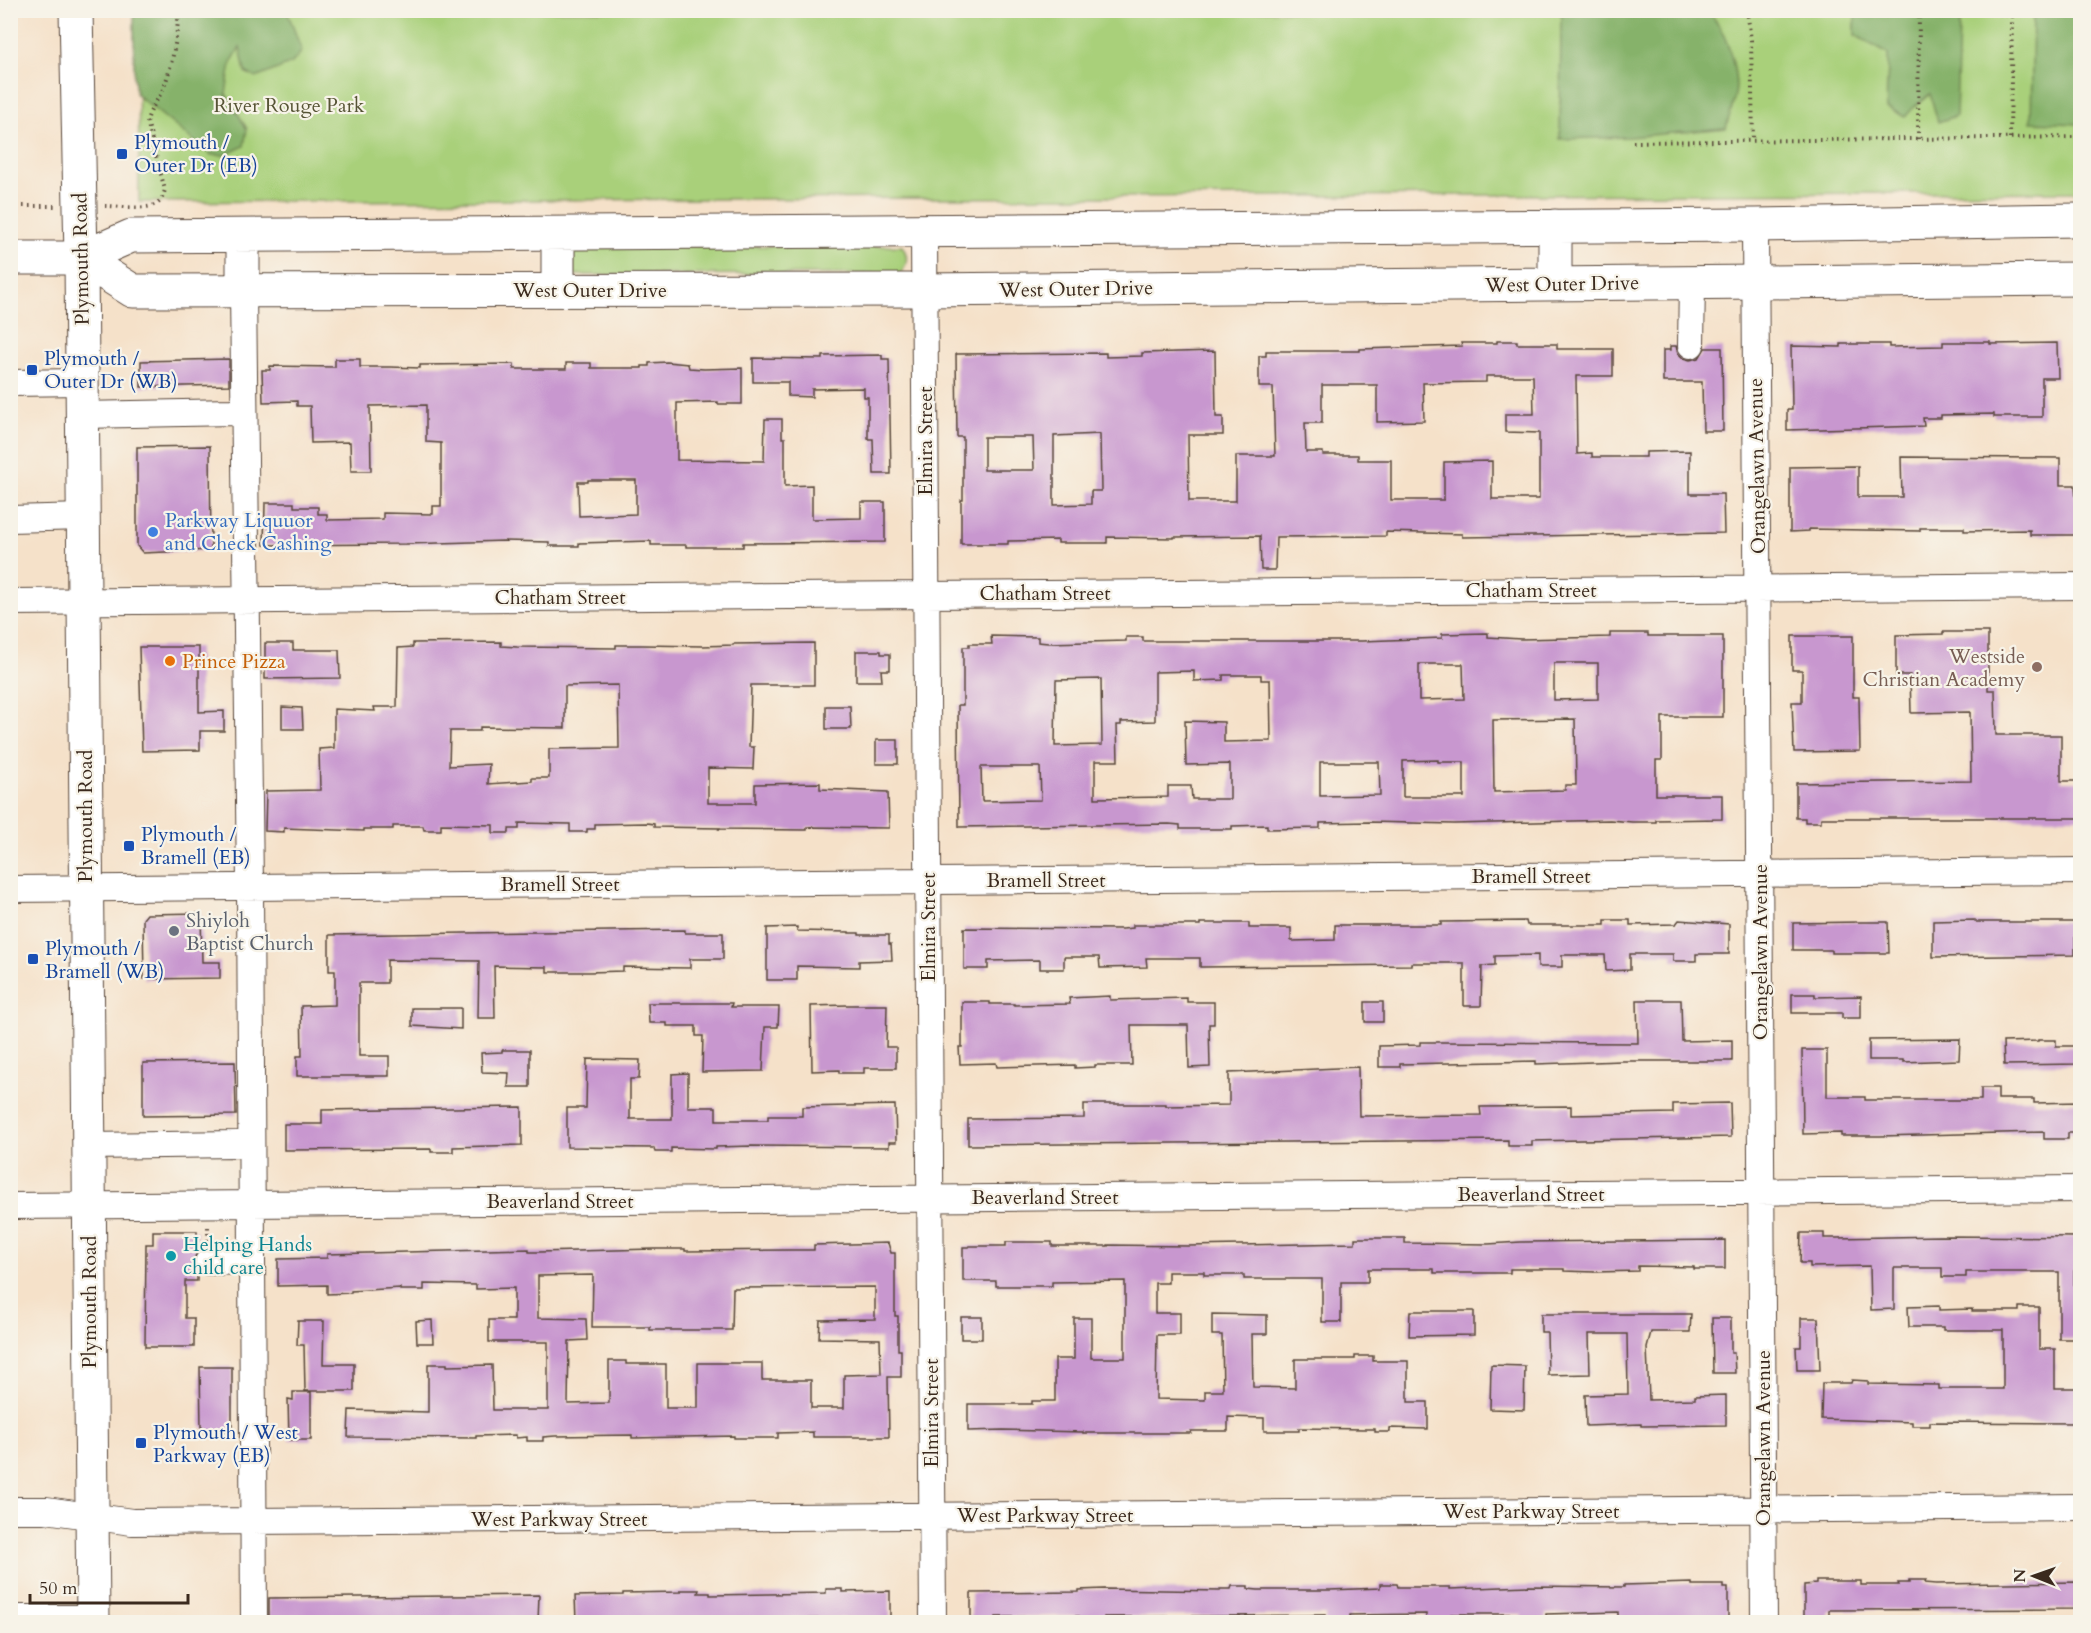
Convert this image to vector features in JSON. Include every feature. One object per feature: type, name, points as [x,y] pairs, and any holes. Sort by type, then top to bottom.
[{"type":"main road","name":"Plymouth Road","points":[[76,10],[81,258],[93,1620]]},
{"type":"main road","points":[[10,258],[81,258],[131,236],[1755,225],[2080,220]]},
{"type":"main road","points":[[1555,226],[1556,284]]},
{"type":"main road","points":[[558,234],[558,290]]},
{"type":"main road","points":[[243,236],[243,290]]},
{"type":"main road","name":"West Outer Drive","points":[[81,258],[133,291],[924,290],[2080,279]]},
{"type":"street","name":"Orangelawn Avenue","points":[[1755,225],[1764,1623]]},
{"type":"street","name":"Elmira Street","points":[[924,231],[933,1623]]},
{"type":"street","points":[[1692,283],[1692,345]]},
{"type":"street","points":[[243,290],[250,887],[254,1623]]},
{"type":"street","points":[[10,383],[82,382]]},
{"type":"street","points":[[82,415],[233,412]]},
{"type":"street","points":[[10,519],[83,517]]},
{"type":"street","name":"Chatham Street","points":[[10,602],[2080,586]]},
{"type":"street","name":"Bramell Street","points":[[10,889],[2080,871]]},
{"type":"street","points":[[88,1146],[238,1144]]},
{"type":"street","name":"Beaverland Street","points":[[10,1206],[2080,1189]]},
{"type":"street","points":[[208,1262],[252,1261]]},
{"type":"street","name":"West Parkway Street","points":[[10,1510],[46,1510],[132,1522],[2080,1506]]},
{"type":"street","points":[[10,1618],[93,1620]]},
{"type":"path","points":[[124,206],[156,205],[162,199],[165,190],[147,121],[149,112],[164,87],[176,42],[179,10]]},
{"type":"path","points":[[1746,10],[1752,40],[1753,140]]},
{"type":"path","points":[[1918,139],[1919,10]]},
{"type":"path","points":[[1976,10],[2012,16]]},
{"type":"path","points":[[2010,138],[2013,10]]},
{"type":"path","points":[[1633,142],[2010,138],[2080,135]]},
{"type":"green space","points":[[134,11],[287,11],[302,51],[292,63],[256,78],[245,72],[240,47],[231,63],[226,94],[247,129],[244,146],[225,155],[211,155],[136,94]]},
{"type":"green space","name":"River Rouge Park","points":[[138,11],[2080,11],[2080,192],[139,202]]},
{"type":"green space","points":[[1561,11],[1708,11],[1724,36],[1735,76],[1735,96],[1726,128],[1629,137],[1560,139]]},
{"type":"green space","points":[[1855,11],[1964,11],[1959,24],[1956,116],[1938,122],[1930,94],[1905,117],[1887,108],[1888,54],[1855,35]]},
{"type":"green space","points":[[2033,11],[2080,11],[2080,124],[2031,122]]},
{"type":"green space","points":[[576,246],[902,246],[907,260],[900,274],[573,275],[573,251]]},
{"type":"building","points":[[1497,341],[1517,341],[1517,344],[1557,344],[1557,349],[1613,349],[1613,376],[1576,376],[1577,454],[1592,453],[1592,457],[1646,457],[1646,452],[1690,451],[1690,494],[1723,494],[1724,533],[1462,537],[1462,534],[1386,532],[1386,536],[1276,537],[1275,570],[1261,570],[1260,536],[1107,537],[1107,543],[1058,543],[1058,540],[1008,541],[1008,544],[961,544],[963,437],[957,437],[956,354],[1106,353],[1106,357],[1142,356],[1142,353],[1215,351],[1216,417],[1223,417],[1223,435],[1188,435],[1189,501],[1236,501],[1236,456],[1275,456],[1273,387],[1259,387],[1259,356],[1266,356],[1266,351],[1360,351],[1360,349],[1462,346],[1461,343],[1497,343]],"holes":[[[1486,376],[1533,376],[1534,414],[1505,414],[1505,432],[1539,433],[1539,499],[1492,499],[1492,461],[1444,462],[1444,500],[1391,500],[1391,460],[1358,460],[1358,455],[1323,455],[1323,452],[1306,452],[1305,423],[1322,423],[1322,385],[1377,385],[1377,422],[1424,421],[1423,383],[1486,382]],[[1100,434],[1101,491],[1091,491],[1091,504],[1054,505],[1054,436]],[[984,437],[1033,437],[1034,470],[984,470]]]},
{"type":"building","points":[[1943,342],[2057,343],[2058,378],[2042,378],[2042,417],[1994,417],[1994,414],[1941,415],[1941,418],[1923,418],[1924,426],[1787,430],[1787,410],[1792,410],[1791,346],[1841,347],[1841,344],[1889,344],[1889,347],[1943,346]]},
{"type":"building","points":[[1670,346],[1676,346],[1683,358],[1690,360],[1699,358],[1705,348],[1722,348],[1723,431],[1703,431],[1702,382],[1663,382],[1663,350],[1670,350]]},
{"type":"building","points":[[882,355],[882,359],[889,359],[891,474],[874,474],[873,439],[868,439],[868,397],[864,397],[864,388],[812,389],[812,397],[788,396],[788,382],[753,382],[753,358],[823,359],[823,356]]},
{"type":"building","points":[[229,359],[229,385],[141,387],[141,361]]},
{"type":"building","points":[[335,359],[360,359],[360,367],[420,368],[420,365],[514,364],[514,369],[566,369],[566,363],[591,363],[591,368],[642,368],[642,366],[649,366],[649,363],[667,362],[688,364],[689,368],[742,368],[742,404],[677,403],[677,460],[764,461],[765,419],[782,419],[782,438],[785,438],[785,486],[812,485],[812,519],[861,518],[861,502],[885,502],[885,542],[743,543],[743,547],[651,545],[651,541],[579,543],[579,546],[549,546],[549,542],[504,541],[264,545],[265,503],[294,503],[294,507],[318,507],[318,514],[327,514],[327,520],[383,519],[383,513],[433,514],[433,506],[441,506],[441,443],[426,442],[426,405],[370,406],[371,471],[351,471],[350,442],[311,443],[310,406],[297,406],[297,401],[263,402],[262,370],[270,370],[270,366],[335,367]],"holes":[[[636,480],[636,514],[579,516],[578,482]]]},
{"type":"building","points":[[210,446],[211,550],[143,553],[137,546],[137,447]]},
{"type":"building","points":[[1901,457],[2060,458],[2060,485],[2075,485],[2076,500],[2080,500],[2079,535],[2030,535],[2030,530],[1964,531],[1964,528],[1920,528],[1920,531],[1809,529],[1809,531],[1790,532],[1790,467],[1858,466],[1858,497],[1902,497]]},
{"type":"building","points":[[1943,632],[1988,632],[1988,690],[1995,690],[1996,735],[2061,735],[2061,781],[2080,781],[2080,818],[1821,818],[1821,822],[1805,822],[1805,818],[1796,818],[1796,783],[1971,781],[1970,712],[1911,713],[1910,675],[1896,675],[1896,635],[1943,634]]},
{"type":"building","points":[[1488,633],[1488,637],[1521,639],[1610,637],[1610,633],[1648,633],[1648,636],[1723,636],[1723,717],[1662,717],[1662,760],[1656,760],[1656,795],[1722,795],[1722,819],[1656,820],[1656,822],[1610,820],[1454,824],[1320,823],[1320,828],[1267,829],[1267,825],[1232,826],[1232,829],[1180,829],[1180,825],[1169,824],[959,827],[958,705],[963,705],[963,647],[969,647],[969,644],[992,644],[991,636],[1038,637],[1038,642],[1048,643],[1126,641],[1126,637],[1143,637],[1143,641],[1362,641],[1442,638],[1442,634]],"holes":[[[1554,663],[1598,663],[1598,699],[1554,700]],[[1419,664],[1463,664],[1464,699],[1419,700]],[[1194,671],[1194,681],[1223,680],[1223,675],[1261,675],[1261,680],[1270,680],[1271,741],[1224,742],[1224,722],[1185,721],[1186,765],[1230,764],[1230,799],[1192,799],[1191,786],[1168,786],[1168,797],[1095,798],[1095,761],[1118,761],[1117,725],[1121,725],[1121,722],[1155,721],[1155,672]],[[1101,679],[1102,745],[1055,746],[1056,680]],[[1575,719],[1576,785],[1565,785],[1565,790],[1494,792],[1493,720]],[[1403,761],[1464,762],[1464,797],[1403,797]],[[1320,762],[1379,762],[1380,795],[1320,796]],[[981,767],[1040,767],[1041,800],[982,801]]]},
{"type":"building","points":[[1792,636],[1853,636],[1853,697],[1859,697],[1860,751],[1794,752],[1792,702],[1802,702],[1802,670],[1792,670]]},
{"type":"building","points":[[501,642],[501,646],[517,647],[616,648],[616,645],[703,646],[814,643],[814,685],[751,685],[749,747],[754,747],[753,769],[708,768],[708,803],[755,803],[755,784],[820,783],[820,789],[888,792],[889,828],[719,829],[654,827],[654,824],[647,823],[595,824],[595,829],[587,829],[587,832],[570,832],[570,824],[519,823],[519,829],[509,829],[509,833],[493,833],[493,825],[441,824],[441,830],[424,830],[423,826],[393,826],[393,829],[364,829],[364,831],[284,828],[284,832],[265,831],[266,791],[320,790],[319,749],[334,748],[334,709],[375,711],[374,707],[397,707],[398,648],[413,647],[413,643]],"holes":[[[618,685],[619,748],[549,749],[549,778],[532,778],[532,781],[488,784],[489,764],[449,766],[450,731],[480,731],[480,727],[565,728],[565,686]]]},
{"type":"building","points":[[265,643],[293,643],[293,650],[339,650],[340,678],[265,679]]},
{"type":"building","points":[[139,647],[199,647],[199,712],[224,711],[224,731],[200,731],[200,750],[142,751]]},
{"type":"building","points":[[856,651],[881,651],[881,654],[890,654],[890,670],[881,670],[882,681],[856,681]]},
{"type":"building","points":[[826,706],[850,706],[851,729],[826,729]]},
{"type":"building","points":[[282,707],[302,708],[303,729],[282,729]]},
{"type":"building","points":[[876,740],[898,740],[898,764],[876,764]]},
{"type":"building","points":[[201,913],[202,962],[220,962],[220,978],[144,979],[143,919],[147,914]]},
{"type":"building","points":[[1605,920],[1630,920],[1630,925],[1676,924],[1679,920],[1729,924],[1729,954],[1696,954],[1696,961],[1673,961],[1673,954],[1630,954],[1630,970],[1606,971],[1605,955],[1562,955],[1562,967],[1538,967],[1538,955],[1495,956],[1495,965],[1482,966],[1481,1006],[1464,1006],[1464,963],[1200,967],[1200,958],[1146,958],[1147,967],[1100,968],[1099,957],[1064,957],[1064,969],[1040,969],[1040,960],[988,961],[988,969],[964,969],[964,928],[1122,929],[1133,928],[1133,925],[1249,923],[1249,928],[1291,928],[1291,941],[1335,940],[1335,925],[1441,925],[1441,922],[1526,921],[1527,925],[1605,925]]},
{"type":"building","points":[[1975,920],[1975,922],[2075,922],[2075,955],[1933,957],[1933,921]]},
{"type":"building","points":[[1888,922],[1889,953],[1831,953],[1831,950],[1793,950],[1793,923]]},
{"type":"building","points":[[797,927],[797,931],[889,935],[892,960],[859,961],[859,967],[797,966],[797,980],[767,980],[767,928]]},
{"type":"building","points":[[685,930],[685,933],[723,933],[723,959],[690,959],[690,968],[623,967],[623,971],[547,972],[547,967],[494,966],[495,1018],[478,1018],[479,961],[387,960],[387,983],[359,983],[359,1056],[389,1056],[389,1076],[297,1076],[297,1056],[302,1056],[301,1006],[335,1005],[335,971],[329,971],[329,935]]},
{"type":"building","points":[[1792,994],[1815,994],[1815,997],[1861,996],[1861,1018],[1842,1018],[1842,1013],[1792,1013]]},
{"type":"building","points":[[1110,996],[1110,1000],[1187,998],[1187,1002],[1214,1002],[1214,1024],[1209,1024],[1210,1067],[1189,1068],[1188,1025],[1131,1025],[1132,1065],[1095,1065],[1095,1067],[1075,1068],[1075,1065],[997,1067],[996,1063],[960,1064],[962,1002],[1014,1005],[1070,1004],[1069,998]]},
{"type":"building","points":[[1637,1000],[1681,1000],[1682,1041],[1732,1040],[1732,1061],[1536,1064],[1536,1061],[1400,1064],[1400,1067],[1379,1067],[1379,1046],[1420,1045],[1420,1042],[1638,1043]]},
{"type":"building","points":[[1365,1002],[1383,1002],[1383,1022],[1365,1022]]},
{"type":"building","points":[[648,1003],[732,1003],[731,1007],[779,1007],[778,1027],[765,1027],[763,1071],[702,1072],[703,1036],[696,1036],[696,1026],[667,1026],[667,1023],[649,1023]]},
{"type":"building","points":[[887,1005],[886,1047],[896,1047],[896,1068],[864,1068],[864,1073],[839,1073],[839,1070],[812,1071],[811,1006]]},
{"type":"building","points":[[412,1008],[461,1008],[461,1029],[412,1026]]},
{"type":"building","points":[[1960,1039],[1959,1060],[1903,1062],[1903,1060],[1869,1060],[1869,1040]]},
{"type":"building","points":[[2056,1040],[2056,1046],[2080,1046],[2080,1064],[2004,1065],[2003,1042]]},
{"type":"building","points":[[502,1050],[530,1050],[530,1087],[508,1087],[509,1073],[482,1072],[481,1053],[502,1052]]},
{"type":"building","points":[[1802,1050],[1827,1050],[1827,1097],[1865,1097],[1865,1100],[1981,1100],[1981,1088],[1998,1088],[1998,1099],[2034,1099],[2034,1103],[2080,1102],[2080,1133],[2068,1133],[2068,1139],[2044,1139],[2044,1132],[1880,1136],[1841,1136],[1841,1133],[1803,1134]]},
{"type":"building","points":[[587,1059],[640,1060],[639,1079],[630,1079],[630,1119],[672,1119],[672,1074],[688,1073],[688,1107],[716,1107],[716,1120],[768,1120],[768,1116],[802,1116],[802,1107],[895,1105],[896,1142],[889,1142],[889,1147],[752,1146],[716,1147],[716,1149],[671,1148],[671,1152],[655,1152],[654,1148],[567,1147],[567,1108],[586,1108]]},
{"type":"building","points":[[235,1062],[236,1115],[143,1116],[143,1063]]},
{"type":"building","points":[[1358,1067],[1359,1116],[1481,1115],[1480,1107],[1571,1106],[1571,1115],[1673,1113],[1673,1104],[1730,1103],[1731,1137],[1532,1141],[1532,1146],[1508,1146],[1508,1140],[968,1145],[968,1119],[1084,1118],[1084,1104],[1229,1105],[1229,1073]]},
{"type":"building","points":[[522,1107],[522,1145],[453,1147],[453,1152],[431,1152],[431,1149],[284,1150],[284,1124],[322,1124],[322,1110]]},
{"type":"building","points":[[153,1231],[197,1231],[197,1252],[193,1262],[197,1272],[197,1281],[185,1281],[185,1318],[194,1318],[194,1347],[145,1347],[146,1244],[153,1244]]},
{"type":"building","points":[[1801,1233],[1824,1233],[1824,1238],[2080,1237],[2080,1271],[2074,1271],[2074,1339],[2059,1339],[2059,1272],[1966,1272],[1966,1277],[1942,1277],[1942,1268],[1894,1268],[1894,1309],[1871,1310],[1870,1266],[1810,1267],[1810,1263],[1800,1263]]},
{"type":"building","points":[[1355,1238],[1405,1238],[1405,1243],[1488,1244],[1725,1240],[1725,1269],[1638,1266],[1638,1271],[1510,1269],[1510,1273],[1434,1273],[1434,1269],[1368,1269],[1368,1282],[1341,1282],[1341,1322],[1322,1322],[1322,1279],[1244,1279],[1244,1275],[1168,1272],[1168,1283],[1155,1283],[1155,1313],[1180,1313],[1180,1335],[1157,1335],[1156,1399],[1205,1400],[1205,1391],[1223,1391],[1222,1335],[1212,1335],[1212,1314],[1267,1315],[1267,1334],[1252,1334],[1253,1387],[1295,1388],[1295,1359],[1355,1359],[1355,1356],[1373,1356],[1373,1361],[1408,1361],[1408,1402],[1428,1402],[1428,1429],[1390,1428],[1390,1432],[1375,1432],[1375,1429],[1299,1428],[1299,1431],[1264,1431],[1264,1418],[1228,1417],[1228,1431],[1191,1431],[1191,1433],[968,1431],[968,1404],[1032,1404],[1032,1401],[1055,1401],[1055,1359],[1074,1359],[1074,1318],[1091,1318],[1091,1358],[1125,1358],[1125,1281],[1052,1282],[1052,1286],[996,1286],[996,1281],[963,1281],[963,1247],[1006,1246],[1006,1242],[1052,1242],[1052,1246],[1355,1243]]},
{"type":"building","points":[[888,1243],[891,1253],[895,1253],[895,1316],[898,1316],[901,1377],[888,1377],[889,1437],[813,1437],[813,1432],[778,1433],[778,1438],[734,1438],[734,1436],[632,1438],[632,1435],[555,1436],[543,1437],[543,1441],[527,1441],[527,1437],[516,1438],[516,1435],[476,1436],[476,1438],[348,1437],[349,1410],[428,1412],[428,1364],[492,1365],[493,1410],[548,1410],[548,1342],[489,1342],[489,1320],[514,1320],[514,1288],[476,1289],[476,1285],[424,1284],[424,1290],[400,1290],[400,1288],[327,1294],[327,1285],[278,1286],[278,1259],[327,1258],[327,1254],[529,1249],[529,1252],[653,1249],[685,1249],[685,1251],[814,1250],[814,1245]],"holes":[[[593,1275],[592,1327],[732,1330],[733,1288],[875,1287],[875,1319],[820,1320],[819,1338],[880,1339],[881,1374],[844,1375],[844,1408],[811,1408],[811,1380],[762,1380],[762,1363],[698,1363],[698,1408],[666,1408],[666,1364],[626,1364],[626,1361],[609,1361],[609,1403],[568,1404],[569,1341],[587,1340],[586,1319],[538,1318],[538,1276]]]},
{"type":"building","points":[[1939,1306],[1939,1310],[1972,1309],[1972,1311],[2019,1311],[2019,1307],[2039,1307],[2039,1349],[2055,1349],[2055,1388],[2080,1388],[2080,1423],[1930,1422],[1930,1426],[1912,1426],[1912,1422],[1821,1419],[1822,1383],[1851,1383],[1852,1380],[1868,1381],[1868,1384],[1939,1385],[1939,1389],[2003,1389],[2003,1330],[1943,1330],[1943,1327],[1909,1327],[1908,1307]]},
{"type":"building","points":[[1410,1311],[1474,1311],[1474,1335],[1409,1336]]},
{"type":"building","points":[[1541,1314],[1691,1314],[1690,1332],[1651,1332],[1647,1347],[1649,1400],[1695,1399],[1695,1396],[1726,1395],[1726,1425],[1586,1426],[1585,1395],[1628,1394],[1627,1334],[1589,1334],[1590,1374],[1548,1375],[1547,1332],[1541,1332]]},
{"type":"building","points":[[961,1317],[982,1317],[982,1339],[961,1339]]},
{"type":"building","points":[[1712,1318],[1731,1318],[1731,1353],[1734,1353],[1735,1373],[1713,1373]]},
{"type":"building","points":[[1801,1318],[1818,1318],[1820,1370],[1797,1370],[1796,1347],[1801,1347]]},
{"type":"building","points":[[432,1320],[433,1343],[417,1343],[416,1321]]},
{"type":"building","points":[[298,1321],[324,1321],[323,1364],[354,1364],[354,1391],[305,1391],[304,1345],[297,1345]]},
{"type":"building","points":[[1491,1365],[1525,1366],[1524,1410],[1490,1409]]},
{"type":"building","points":[[200,1367],[232,1367],[232,1431],[209,1431],[201,1427]]},
{"type":"building","points":[[293,1392],[311,1392],[311,1440],[289,1440],[288,1399],[293,1400]]},
{"type":"building","points":[[1909,1580],[1926,1580],[1925,1583],[1936,1584],[2080,1582],[2080,1609],[1829,1610],[1829,1617],[1804,1617],[1804,1585],[1816,1584],[1816,1581],[1861,1581],[1861,1585],[1899,1585],[1898,1583],[1909,1583]]},
{"type":"building","points":[[1692,1583],[1692,1585],[1723,1585],[1723,1588],[1728,1588],[1728,1623],[1624,1621],[1624,1617],[1618,1617],[1618,1612],[1546,1614],[1546,1622],[1523,1622],[1522,1614],[1451,1614],[1451,1623],[1426,1623],[1426,1614],[1350,1615],[1350,1623],[1325,1623],[1325,1615],[1104,1617],[1104,1623],[1079,1623],[1079,1616],[996,1617],[996,1623],[971,1623],[971,1593],[1079,1592],[1079,1590],[1104,1589],[1220,1591],[1220,1589],[1231,1589],[1232,1586],[1248,1586],[1248,1589],[1258,1590],[1330,1590],[1380,1588],[1380,1584],[1397,1584],[1398,1587],[1450,1587],[1450,1589],[1528,1586],[1624,1587],[1624,1585]]},
{"type":"building","points":[[826,1589],[842,1589],[842,1592],[890,1591],[890,1623],[865,1623],[865,1618],[698,1620],[698,1623],[681,1623],[681,1620],[576,1621],[575,1596],[681,1592],[681,1590],[699,1590],[698,1593],[710,1593],[710,1595],[826,1593]]},
{"type":"building","points":[[539,1595],[538,1622],[269,1623],[269,1598]]},
{"type":"place","name":"Plymouth / Outer Dr (EB)","points":[[122,154]]},
{"type":"place","name":"Plymouth / Outer Dr (WB)","points":[[32,370]]},
{"type":"place","name":"Parkway Liquuor and Check Cashing","points":[[153,532]]},
{"type":"place","name":"Prince Pizza","points":[[170,661]]},
{"type":"place","name":"Westside Christian Academy","points":[[2037,667]]},
{"type":"place","name":"Plymouth / Bramell (EB)","points":[[129,846]]},
{"type":"place","name":"Shiyloh Baptist Church","points":[[174,931]]},
{"type":"place","name":"Plymouth / Bramell (WB)","points":[[33,959]]},
{"type":"place","name":"Helping Hands child care","points":[[171,1256]]},
{"type":"place","name":"Plymouth / West Parkway (EB)","points":[[141,1443]]}]
